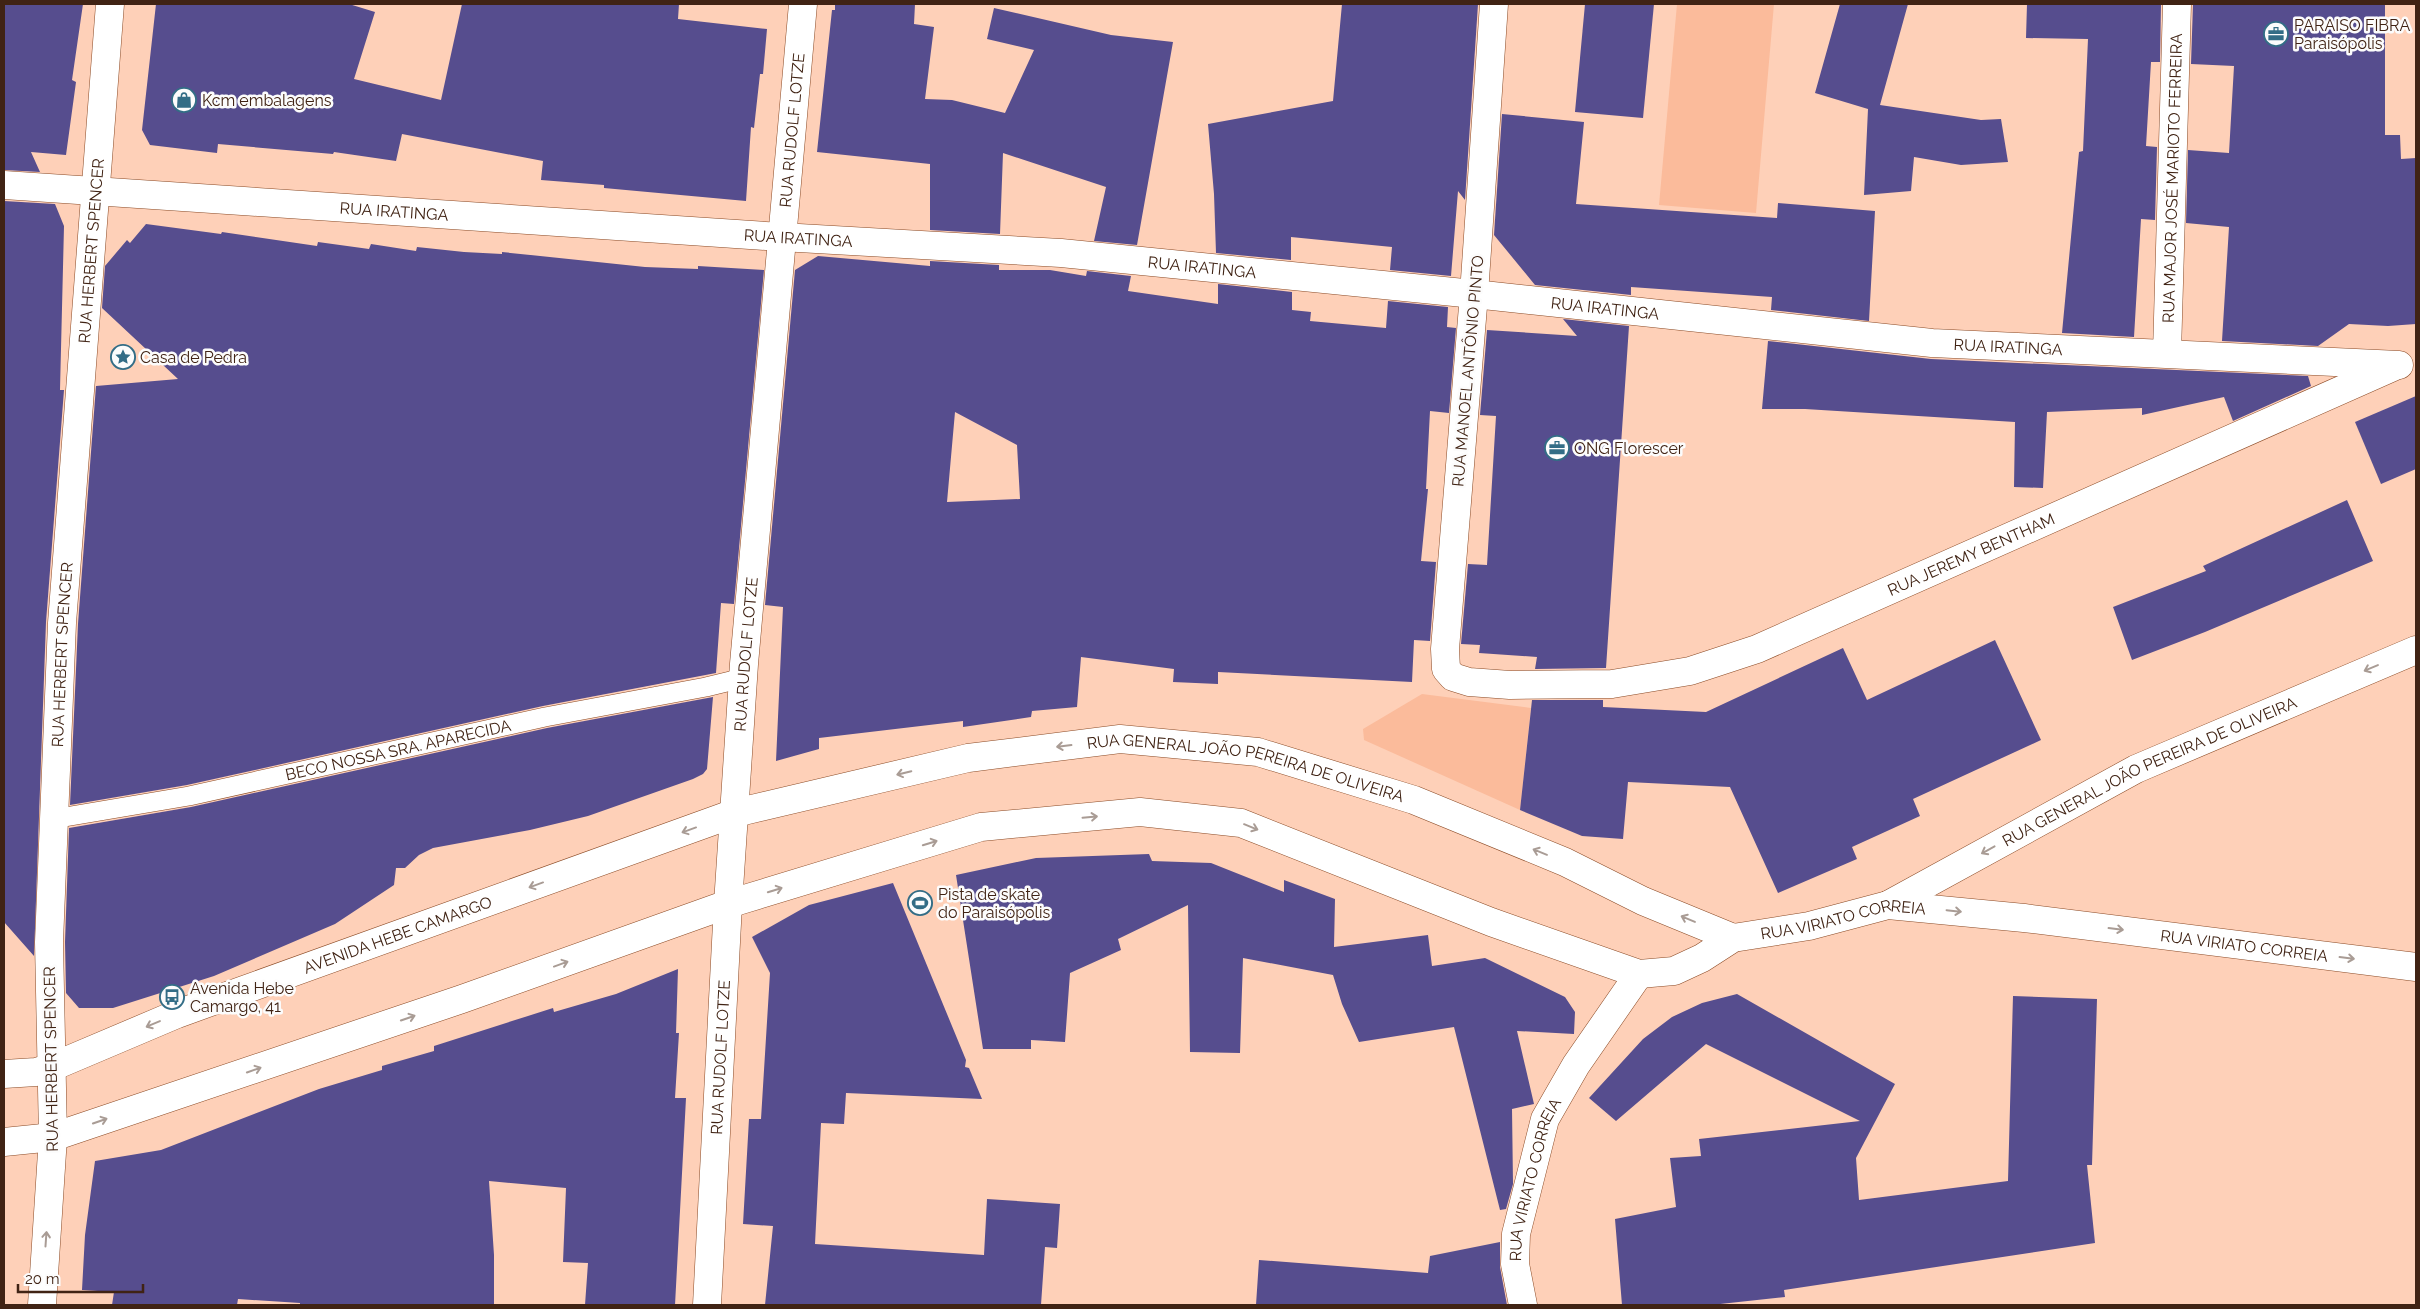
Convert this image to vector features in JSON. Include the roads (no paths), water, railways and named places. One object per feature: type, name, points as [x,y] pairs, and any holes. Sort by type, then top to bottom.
[{"type":"street","name":"RUA HERBERT SPENCER","points":[[42,1305],[54,1137],[49,942],[62,624],[110,4]]},
{"type":"street","name":"RUA RUDOLF LOTZE","points":[[707,1305],[728,904],[743,678],[803,4]]},
{"type":"street","name":"RUA MANOEL ANTÔNIO PINTO","points":[[1494,4],[1474,294],[1444,663],[1449,673],[1458,680],[1510,685]]},
{"type":"street","name":"RUA MAJOR JOSÉ MARIOTO FERREIRA","points":[[2168,353],[2177,4]]},
{"type":"street","name":"RUA IRATINGA","points":[[4,185],[781,237],[1061,253],[1474,294],[1932,343],[2408,361]]},
{"type":"street","name":"RUA JEREMY BENTHAM","points":[[1510,685],[1612,684],[1690,671],[1758,649],[2408,361]]},
{"type":"street","name":"RUA GENERAL JOÃO PEREIRA DE OLIVEIRA","points":[[1888,905],[2136,769],[2416,650]]},
{"type":"street","name":"RUA GENERAL JOÃO PEREIRA DE OLIVEIRA","points":[[735,813],[968,758],[1120,739],[1258,752],[1414,800],[1565,862],[1644,901],[1733,938]]},
{"type":"street","points":[[4,1142],[54,1137],[462,999],[728,904],[981,827],[1140,812],[1241,823],[1491,922],[1639,974]]},
{"type":"street","name":"AVENIDA HEBE CAMARGO","points":[[4,1074],[36,1072],[52,1067],[177,1014],[735,813]]},
{"type":"street","name":"RUA VIRIATO CORREIA","points":[[1522,1305],[1515,1264],[1516,1234],[1545,1120],[1576,1065],[1639,974],[1674,971],[1702,958],[1733,938],[1810,926],[1888,905],[2024,918],[2416,967]]},
{"type":"lane","name":"BECO NOSSA SRA. APARECIDA","points":[[54,819],[189,796],[545,716],[706,687],[743,678]]},
{"type":"place","name":"PARAISO FIBRA Paraisópolis","points":[[2276,34]]},
{"type":"place","name":"Kcm embalagens","points":[[184,100]]},
{"type":"place","name":"Casa de Pedra","points":[[123,357]]},
{"type":"place","name":"ONG Florescer","points":[[1557,448]]},
{"type":"place","name":"Pista de skate do Paraisópolis","points":[[920,903]]},
{"type":"place","name":"Avenida Hebe Camargo, 41","points":[[172,997]]}]
